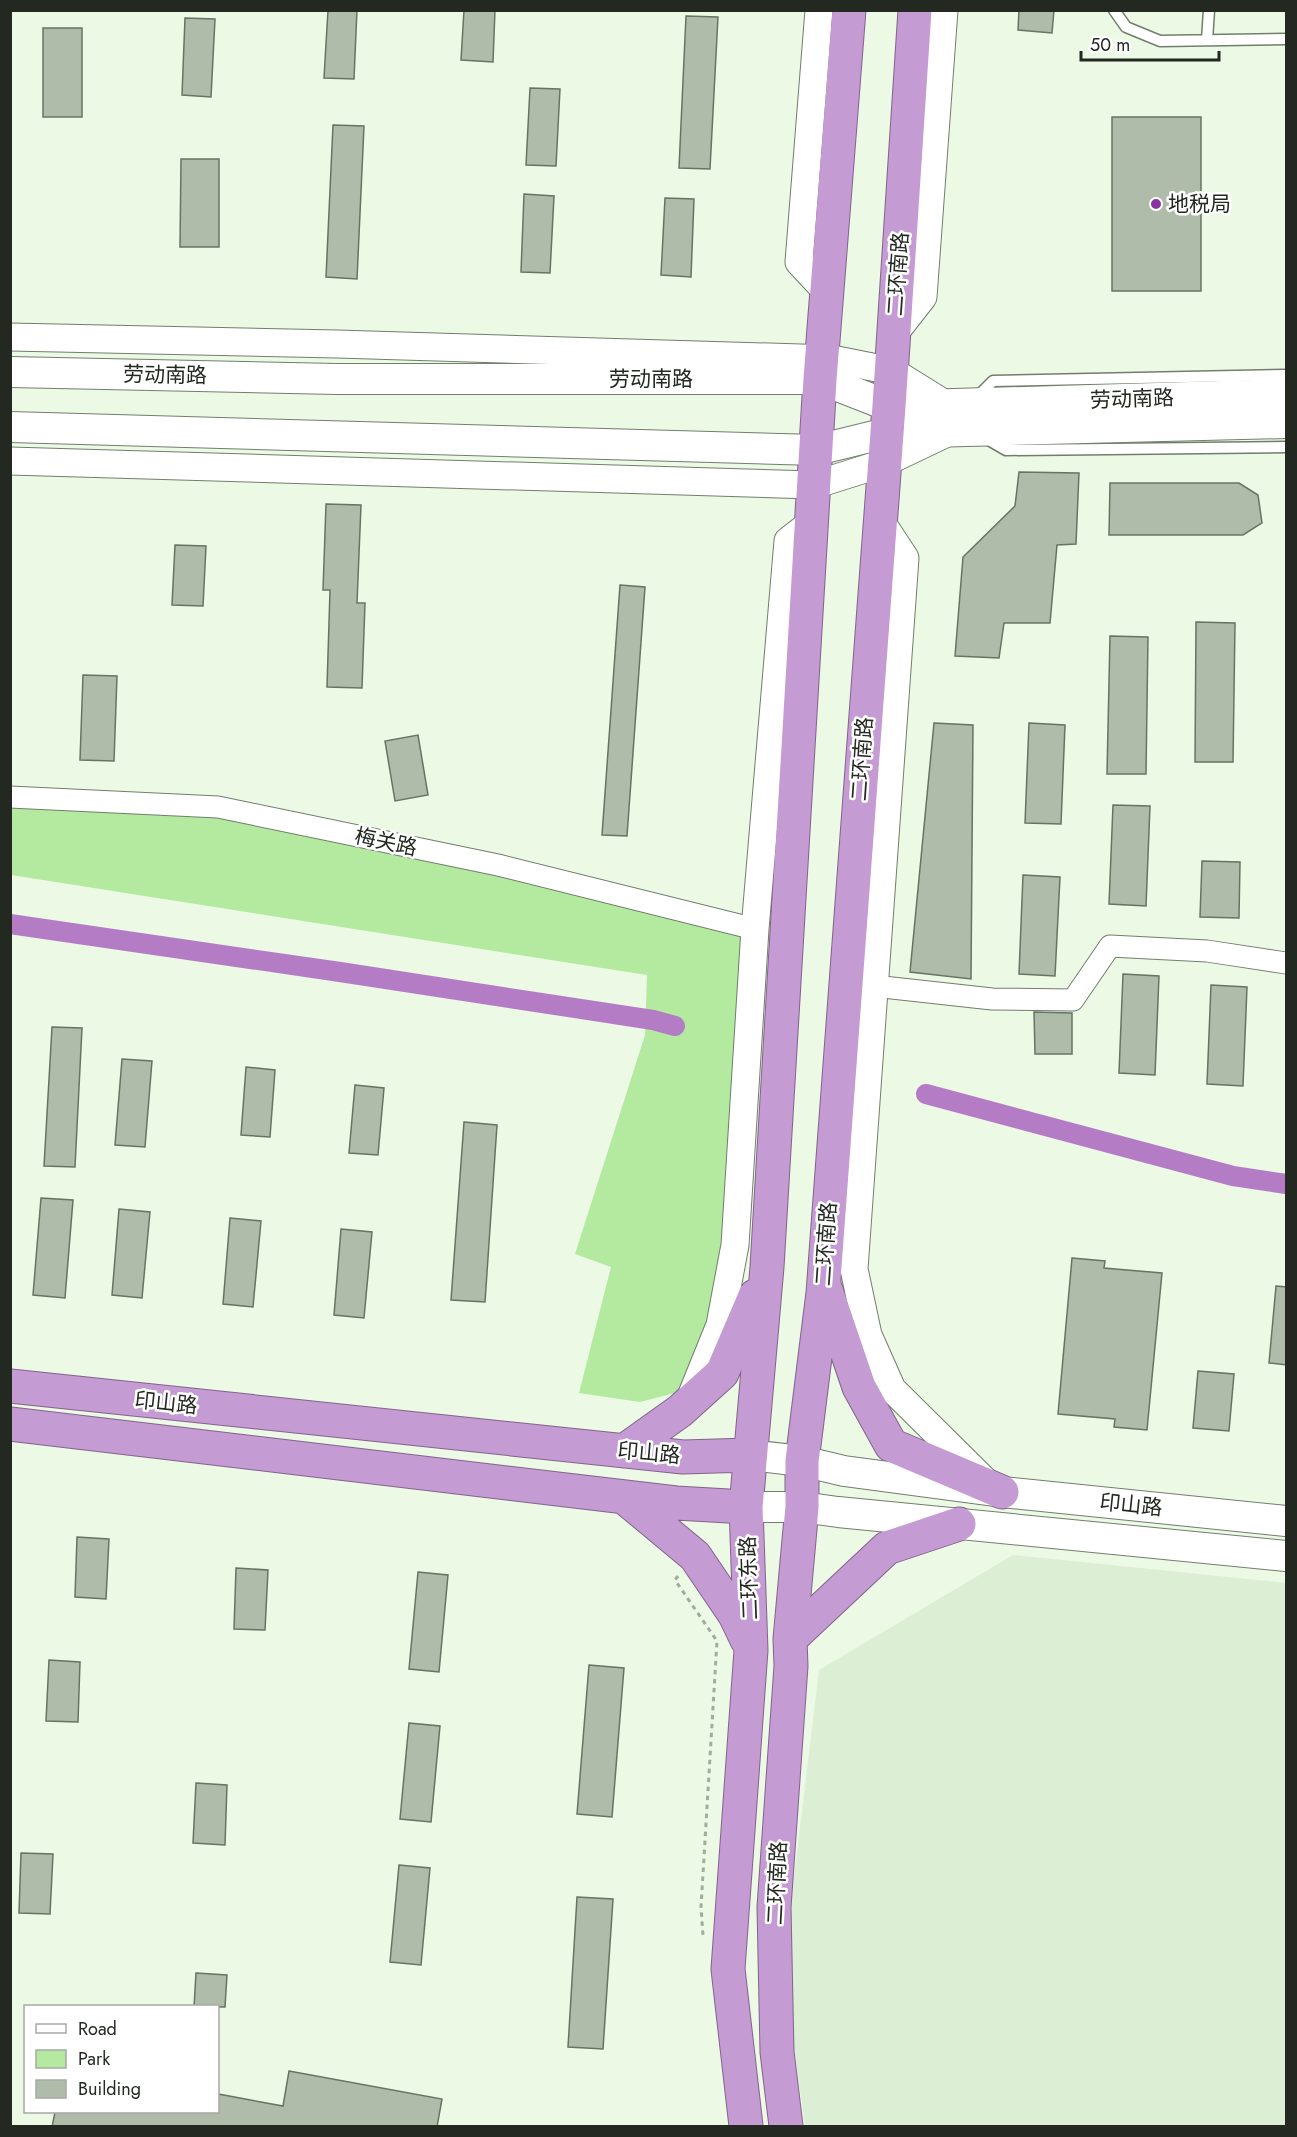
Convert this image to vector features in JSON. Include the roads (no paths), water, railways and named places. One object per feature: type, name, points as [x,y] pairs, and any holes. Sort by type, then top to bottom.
[{"type":"highway","points":[[746,1507],[767,1267],[820,369],[849,10]]},
{"type":"highway","name":"二环南路","points":[[802,1507],[802,1461],[824,1281],[892,371],[915,10]]},
{"type":"highway","points":[[624,1451],[687,1405],[722,1373],[767,1267]]},
{"type":"highway","points":[[824,1281],[859,1387],[891,1445],[997,1490]]},
{"type":"highway","name":"印山路","points":[[10,1386],[683,1457],[749,1455]]},
{"type":"highway","name":"印山路","points":[[10,1424],[676,1503],[746,1507]]},
{"type":"highway","points":[[624,1497],[695,1556],[735,1615],[751,1650]]},
{"type":"highway","name":"二环东路","points":[[746,1507],[751,1650]]},
{"type":"highway","name":"二环东路","points":[[790,1639],[802,1507]]},
{"type":"highway","points":[[790,1639],[887,1548],[959,1524]]},
{"type":"highway","name":"二环南路","points":[[786,2127],[777,2052],[774,1906],[791,1666],[790,1639]]},
{"type":"highway","name":"二环南路","points":[[746,2127],[728,1969],[751,1650]]},
{"type":"main road","name":"劳动南路","points":[[10,372],[337,379],[820,369],[886,434]]},
{"type":"main road","name":"劳动南路","points":[[10,427],[817,450],[960,418],[1287,394]]},
{"type":"main road","name":"劳动南路","points":[[960,418],[1287,423]]},
{"type":"main road","name":"印山路","points":[[749,1455],[802,1461],[844,1471],[997,1490],[1287,1521]]},
{"type":"main road","name":"印山路","points":[[746,1507],[802,1507],[1287,1556]]},
{"type":"street","points":[[819,10],[799,262],[827,292]]},
{"type":"street","points":[[894,333],[923,297],[944,10]]},
{"type":"street","points":[[10,338],[361,344],[820,369],[832,359],[892,371],[960,418]]},
{"type":"street","points":[[10,462],[814,485],[886,434]]},
{"type":"street","points":[[880,520],[905,558],[854,1269],[868,1335],[891,1389],[997,1490]]},
{"type":"street","points":[[687,1405],[720,1325],[735,1245],[755,929],[788,541],[811,523]]},
{"type":"street","name":"梅关路","points":[[10,797],[218,807],[498,865],[755,929]]},
{"type":"street","points":[[874,986],[992,999],[1073,1000],[1110,946],[1207,951],[1287,963]]},
{"type":"lane","points":[[1114,10],[1126,27],[1160,41],[1287,39]]},
{"type":"lane","points":[[1207,40],[1209,10]]},
{"type":"lane","points":[[1287,375],[993,381],[960,418],[1006,450],[1287,447]]},
{"type":"waterway","points":[[10,924],[653,1020],[675,1026]]},
{"type":"waterway","points":[[926,1094],[1233,1176],[1286,1184]]},
{"type":"place","name":"地税局","points":[[1156,204]]}]
